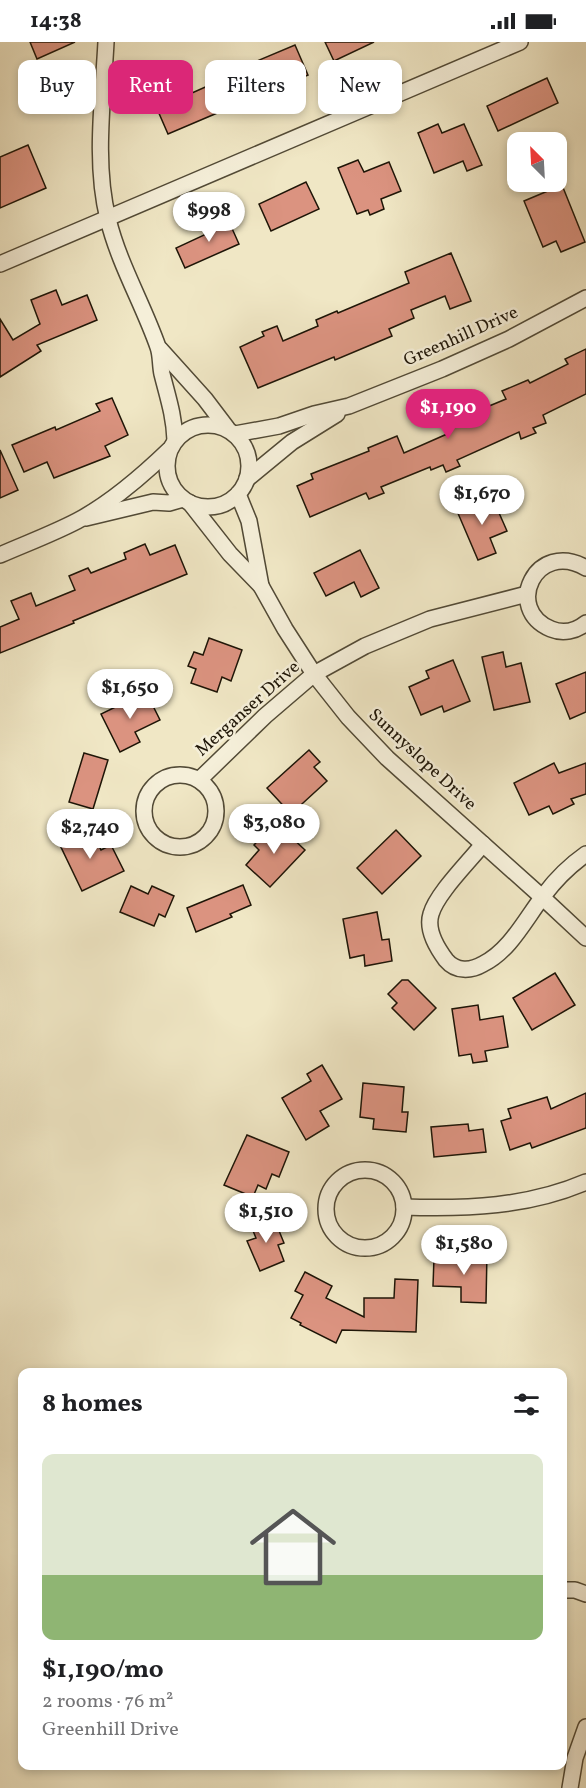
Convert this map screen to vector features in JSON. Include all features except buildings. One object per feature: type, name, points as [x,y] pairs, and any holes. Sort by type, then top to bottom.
[{"type":"street","points":[[106,42],[101,162],[108,219],[119,255],[160,349],[162,372],[171,407],[172,445],[166,460],[166,471],[169,482],[186,501],[201,507],[224,504],[238,494],[247,479],[250,469],[249,456],[244,444],[160,349]]},
{"type":"street","points":[[0,264],[520,42]]},
{"type":"street","name":"Greenhill Drive","points":[[231,431],[279,426],[314,414],[349,406],[499,344],[586,298]]},
{"type":"street","name":"Greenhill Drive","points":[[247,479],[292,442],[349,406]]},
{"type":"street","points":[[78,520],[147,471],[183,432],[194,426],[205,424],[231,431]]},
{"type":"street","name":"Sunnyslope Drive","points":[[238,494],[249,521],[261,586]]},
{"type":"street","points":[[0,555],[78,520],[153,502],[186,501]]},
{"type":"street","name":"Sunnyslope Drive","points":[[186,501],[230,554],[261,586],[314,674],[348,717],[387,758],[586,938]]},
{"type":"street","points":[[586,568],[576,562],[554,561],[535,573],[528,594],[529,607],[535,618],[544,626],[556,631],[568,631],[580,628],[586,623]]},
{"type":"street","name":"Merganser Drive","points":[[199,780],[265,716],[314,674],[365,646],[430,619],[528,594]]},
{"type":"street","name":"Merganser Drive","points":[[177,775],[199,780],[208,788],[214,799],[216,811],[214,823],[208,834],[199,842],[187,846],[175,847],[164,843],[154,836],[147,826],[144,804],[148,793],[156,784],[177,775]]},
{"type":"street","points":[[483,844],[437,900],[430,915],[431,932],[438,949],[451,965],[465,970],[484,964],[504,948],[567,867],[586,854]]},
{"type":"street","points":[[362,1169],[386,1176],[395,1184],[402,1194],[404,1207],[403,1220],[387,1242],[374,1247],[360,1248],[347,1245],[336,1237],[328,1225],[325,1212],[326,1200],[335,1183],[350,1172],[362,1169]]},
{"type":"street","points":[[404,1207],[442,1208],[510,1204],[559,1193],[586,1182]]},
{"type":"street","points":[[567,1590],[586,1594]]},
{"type":"street","points":[[570,1788],[575,1758],[586,1727]]}]
